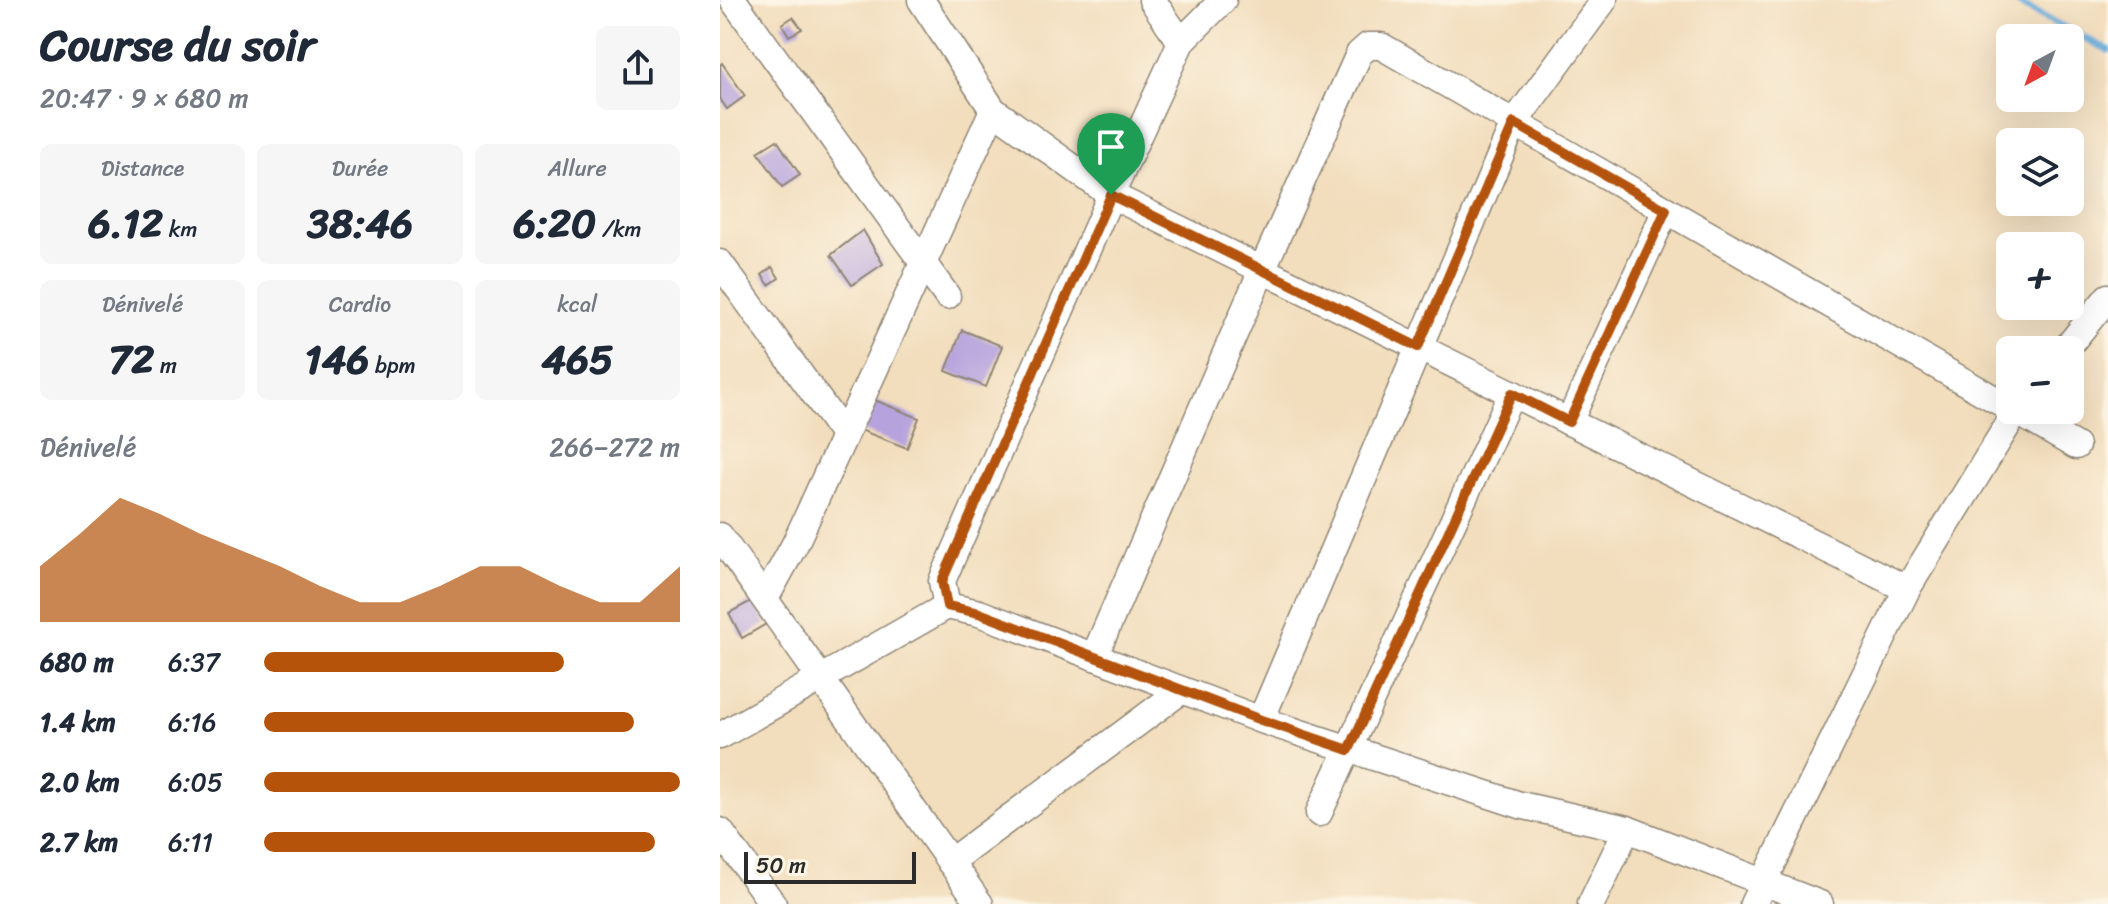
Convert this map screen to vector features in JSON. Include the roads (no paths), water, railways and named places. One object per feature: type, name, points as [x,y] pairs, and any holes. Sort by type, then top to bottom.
[{"type":"street","points":[[733,0],[947,296]]},
{"type":"street","points":[[921,0],[993,110],[1111,195],[1907,589]]},
{"type":"street","points":[[1152,0],[1181,42]]},
{"type":"street","points":[[947,606],[942,581],[1111,195],[1181,42],[1223,0]]},
{"type":"street","points":[[1261,720],[1514,123],[1604,0]]},
{"type":"street","points":[[1094,657],[1262,270],[1359,54],[1368,46],[1381,46],[1996,400]]},
{"type":"street","points":[[765,599],[795,544],[993,110]]},
{"type":"street","points":[[1569,422],[1666,210]]},
{"type":"street","points":[[720,263],[844,435]]},
{"type":"street","points":[[2076,336],[2108,297]]},
{"type":"street","points":[[1319,813],[1512,393]]},
{"type":"street","points":[[1759,893],[1907,589],[2006,424]]},
{"type":"street","points":[[2038,424],[2076,446]]},
{"type":"street","points":[[720,536],[980,904]]},
{"type":"street","points":[[720,736],[947,606],[979,613],[1261,720],[1349,750],[1520,805],[1627,829],[1759,893],[1820,904]]},
{"type":"street","points":[[950,862],[1182,690]]},
{"type":"street","points":[[1591,904],[1627,829]]},
{"type":"street","points":[[720,831],[773,904]]},
{"type":"waterway","points":[[2011,0],[2108,50]]}]
